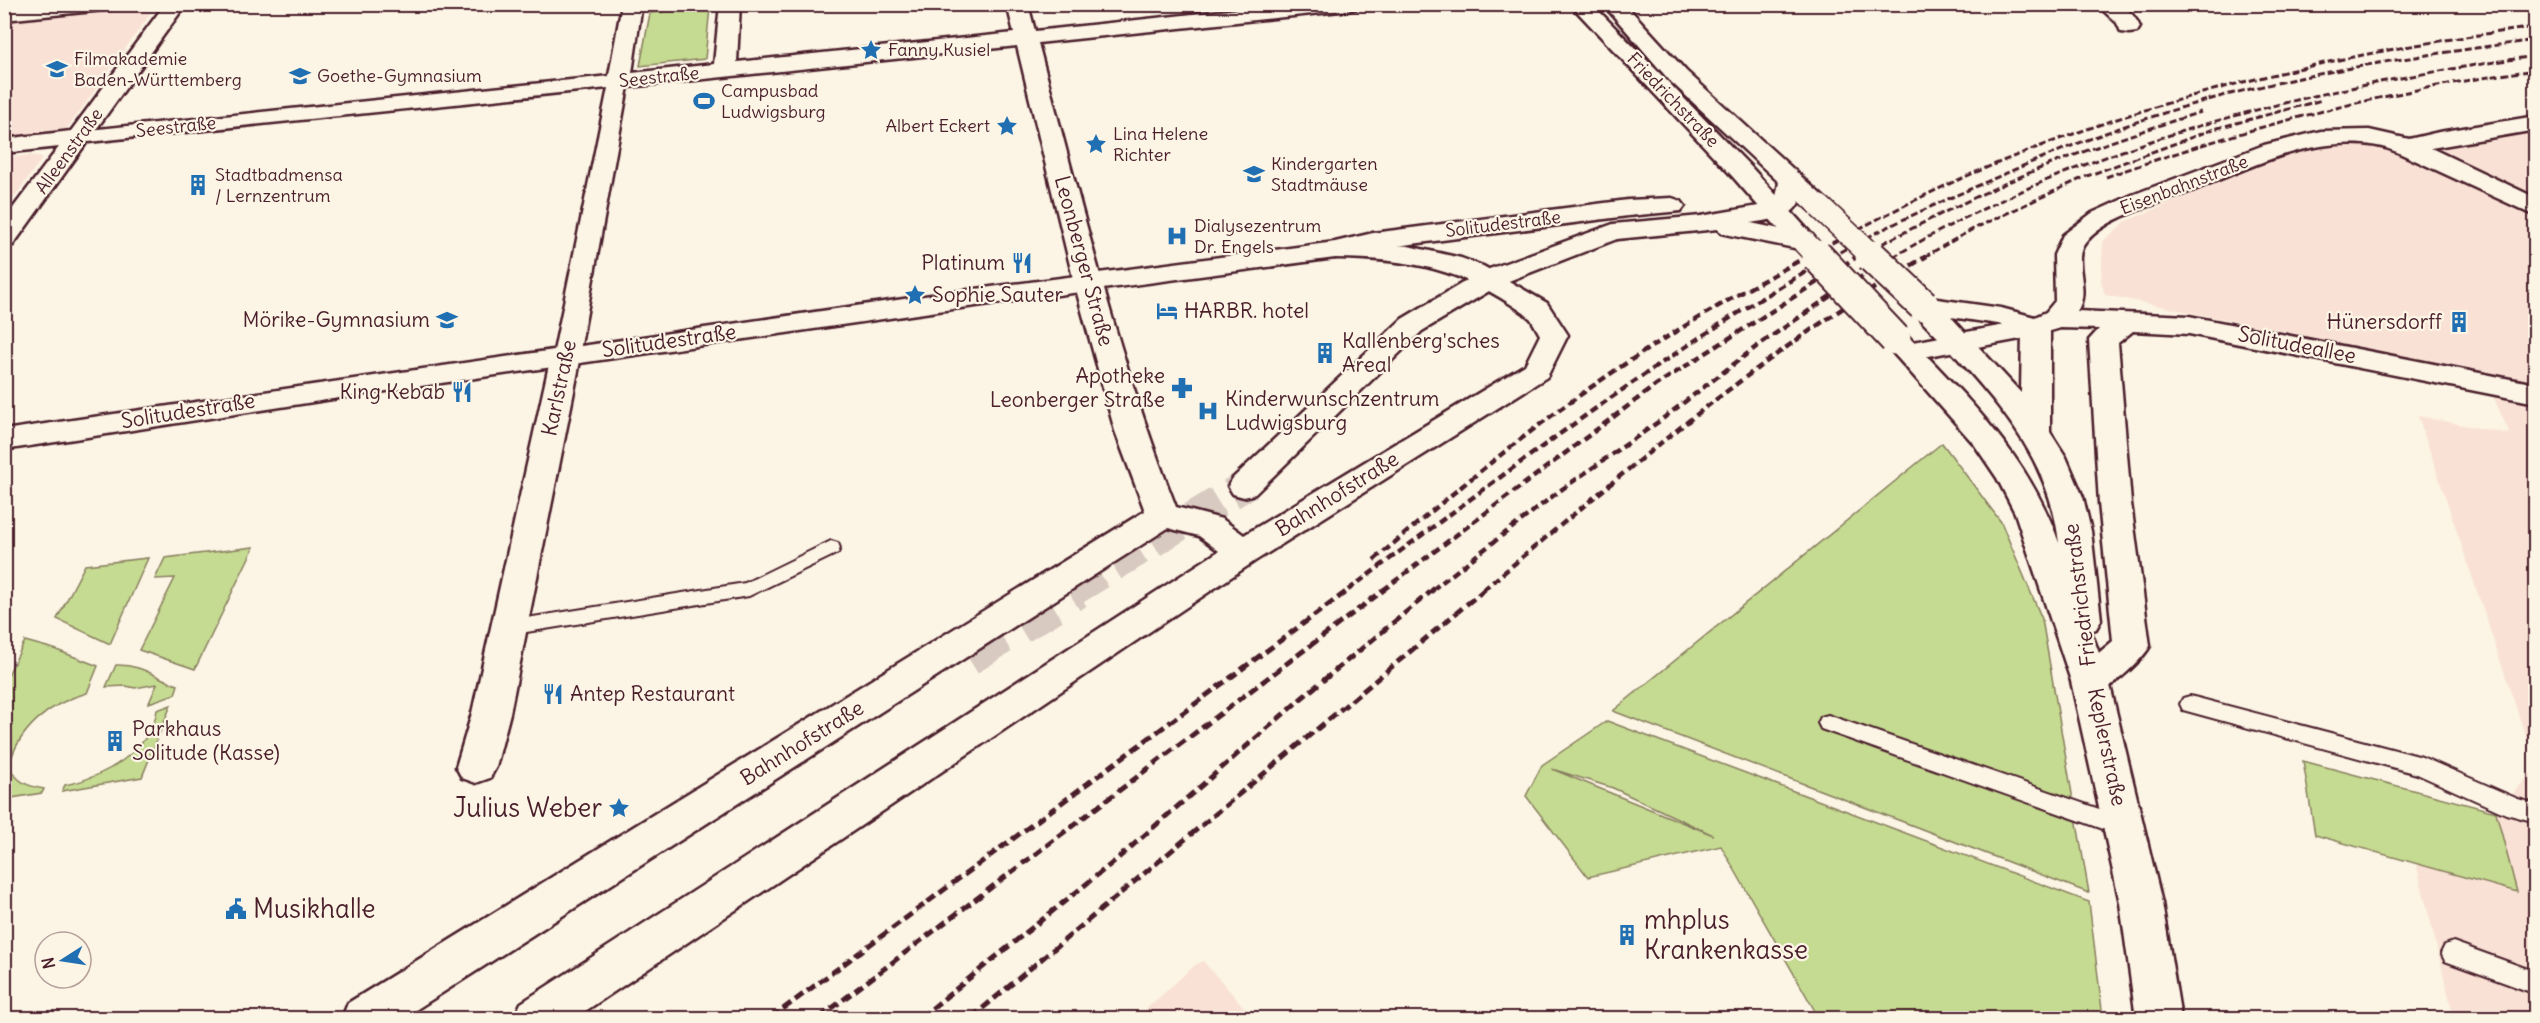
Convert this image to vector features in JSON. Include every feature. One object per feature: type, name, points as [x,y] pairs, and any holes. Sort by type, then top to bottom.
[{"type":"street","points":[[4,15],[114,4]]},
{"type":"street","name":"Alleenstraße","points":[[4,239],[176,4]]},
{"type":"street","points":[[725,70],[730,4]]},
{"type":"street","name":"Leonberger Straße","points":[[1017,4],[1088,282],[1131,431],[1163,514]]},
{"type":"street","name":"Seestraße","points":[[4,146],[1350,4]]},
{"type":"street","name":"Friedrichstraße","points":[[1580,4],[1780,197],[1820,207],[1959,341],[2034,434],[2061,480],[2071,516],[2090,681]]},
{"type":"street","name":"Friedrichstraße","points":[[1613,4],[1678,76],[1780,197],[1804,242],[1985,437],[2011,474],[2032,513],[2090,681]]},
{"type":"street","points":[[2106,4],[2126,20],[2129,27]]},
{"type":"street","name":"Karlstraße","points":[[476,768],[566,356],[619,81],[637,5]]},
{"type":"street","name":"Eisenbahnstraße","points":[[2046,322],[2066,306],[2070,296],[2066,263],[2068,249],[2074,238],[2108,215],[2275,150],[2321,139],[2368,137],[2408,147],[2439,139],[2535,123]]},
{"type":"street","points":[[2408,147],[2535,208]]},
{"type":"street","points":[[1244,486],[1412,325],[1491,278],[1613,232],[1633,220],[1672,206],[1780,197]]},
{"type":"street","points":[[1613,232],[1701,224],[1780,197]]},
{"type":"street","name":"Solitudestraße","points":[[4,440],[214,406],[1088,282],[1335,250],[1373,241],[1628,208],[1672,206]]},
{"type":"street","points":[[1701,224],[1804,242]]},
{"type":"street","name":"Solitudestraße","points":[[1335,250],[1374,250],[1425,256],[1468,268],[1491,278]]},
{"type":"street","name":"Bahnhofstraße","points":[[537,1018],[1243,552],[1537,370],[1554,335],[1542,313],[1491,278]]},
{"type":"street","points":[[1923,305],[2046,322]]},
{"type":"street","points":[[1901,345],[1959,341],[2046,322]]},
{"type":"street","points":[[2034,434],[2037,409],[2034,366],[2046,322]]},
{"type":"street","name":"Solitudeallee","points":[[2046,322],[2189,325],[2535,394]]},
{"type":"street","name":"Keplerstraße","points":[[2125,323],[2103,340],[2115,503],[2132,646],[2090,681],[2141,903],[2159,1018]]},
{"type":"street","points":[[1163,514],[1210,527],[1243,552]]},
{"type":"street","name":"Bahnhofstraße","points":[[364,1018],[1163,514]]},
{"type":"lane","points":[[508,628],[748,589],[831,548]]},
{"type":"lane","points":[[2190,704],[2422,766],[2534,816]]},
{"type":"lane","points":[[1828,723],[2124,828]]},
{"type":"lane","points":[[2453,953],[2535,983]]},
{"type":"shaded area","name":"Filmakademie Baden-Württemberg","points":[[5,5],[157,5],[64,133],[5,139]]},
{"type":"shaded area","points":[[2535,131],[2535,764],[2418,416],[2510,434],[2482,372],[2105,295],[2101,281],[2103,241],[2126,221],[2284,156],[2345,143],[2375,146],[2412,156],[2489,138]]},
{"type":"shaded area","points":[[30,155],[42,159],[5,210],[5,158]]},
{"type":"shaded area","points":[[2535,769],[2535,1018],[2454,1018],[2416,863],[2516,891],[2496,812]]},
{"type":"shaded area","points":[[1203,961],[1254,1018],[1136,1018],[1195,965]]},
{"type":"green space","points":[[710,7],[705,59],[640,66],[650,13]]},
{"type":"green space","points":[[1942,443],[2001,522],[2042,619],[2089,893],[1613,711]]},
{"type":"green space","points":[[254,547],[195,669],[139,650],[175,578],[155,579],[165,558]]},
{"type":"green space","points":[[148,558],[110,644],[57,619],[85,565]]},
{"type":"green space","points":[[25,641],[54,649],[98,666],[87,693],[60,703],[38,719],[28,729],[13,753],[9,766],[15,776],[23,782],[44,789],[42,793],[5,799],[5,681]]},
{"type":"green space","points":[[116,665],[141,669],[178,685],[175,694],[149,703],[157,684],[135,688],[106,687]]},
{"type":"green space","points":[[171,705],[142,777],[62,791],[65,785],[94,776],[123,760],[145,738],[153,725],[157,710]]},
{"type":"green space","points":[[1607,721],[2089,902],[2103,1018],[1819,1018],[1721,846],[1588,877],[1526,796],[1542,765]],"holes":[[[1552,769],[1613,788],[1713,835]]]},
{"type":"green space","points":[[2303,761],[2496,812],[2517,892],[2315,835]]},
{"type":"tunnel","points":[[1074,590],[1244,486]]},
{"type":"tunnel","points":[[967,656],[1076,589]]},
{"type":"railway","points":[[1805,257],[1967,176],[2105,123],[2247,81],[2318,64],[2463,37],[2536,27]]},
{"type":"railway","points":[[1831,257],[1977,186],[2094,137],[2184,107],[2255,88],[2334,71],[2536,40]]},
{"type":"railway","points":[[1893,257],[1968,216],[2046,181],[2124,150],[2285,103],[2368,84],[2536,56]]},
{"type":"railway","points":[[2106,177],[2212,142],[2318,112],[2426,88],[2536,70]]},
{"type":"railway","points":[[1924,257],[1973,229],[2087,176],[2214,129],[2322,100]]},
{"type":"railway","points":[[1856,257],[2017,178],[2121,138],[2201,112]]},
{"type":"railway","points":[[1374,560],[1499,456],[1604,378],[1689,323],[1808,256]]},
{"type":"railway","points":[[1348,590],[1526,458],[1646,373],[1770,293],[1833,256]]},
{"type":"railway","points":[[1383,590],[1656,385],[1858,256]]},
{"type":"railway","points":[[1432,590],[1558,492],[1661,420],[1760,344],[1895,256]]},
{"type":"railway","points":[[1483,590],[1643,457],[1753,371],[1868,292],[1927,256]]},
{"type":"railway","points":[[771,1018],[1350,589]]},
{"type":"railway","points":[[819,1018],[1385,589]]},
{"type":"railway","points":[[920,1018],[1116,860],[1303,697],[1434,589]]},
{"type":"railway","points":[[971,1018],[1485,589]]},
{"type":"place","name":"Fanny Kusiel","points":[[871,50]]},
{"type":"place","name":"Filmakademie Baden-Württemberg","points":[[57,69]]},
{"type":"place","name":"Goethe-Gymnasium","points":[[300,76]]},
{"type":"place","name":"Campusbad Ludwigsburg","points":[[704,101]]},
{"type":"place","name":"Albert Eckert","points":[[1007,126]]},
{"type":"place","name":"Lina Helene Richter","points":[[1096,144]]},
{"type":"place","name":"Kindergarten Stadtmäuse","points":[[1254,174]]},
{"type":"place","name":"Stadtbadmensa / Lernzentrum","points":[[198,185]]},
{"type":"place","name":"Dialysezentrum Dr. Engels","points":[[1177,236]]},
{"type":"place","name":"Platinum","points":[[1022,263]]},
{"type":"place","name":"Sophie Sauter","points":[[915,295]]},
{"type":"place","name":"HARBR. hotel","points":[[1167,311]]},
{"type":"place","name":"Mörike-Gymnasium","points":[[447,320]]},
{"type":"place","name":"Hünersdorff","points":[[2459,322]]},
{"type":"place","name":"Kallenberg'sches Areal","points":[[1325,353]]},
{"type":"place","name":"Apotheke Leonberger Straße","points":[[1182,388]]},
{"type":"place","name":"King Kebab","points":[[462,392]]},
{"type":"place","name":"Kinderwunschzentrum Ludwigsburg","points":[[1208,411]]},
{"type":"place","name":"Antep Restaurant","points":[[553,694]]},
{"type":"place","name":"Parkhaus Solitude (Kasse)","points":[[115,741]]},
{"type":"place","name":"Julius Weber","points":[[619,808]]},
{"type":"place","name":"Musikhalle","points":[[236,909]]},
{"type":"place","name":"mhplus Krankenkasse","points":[[1627,935]]}]
